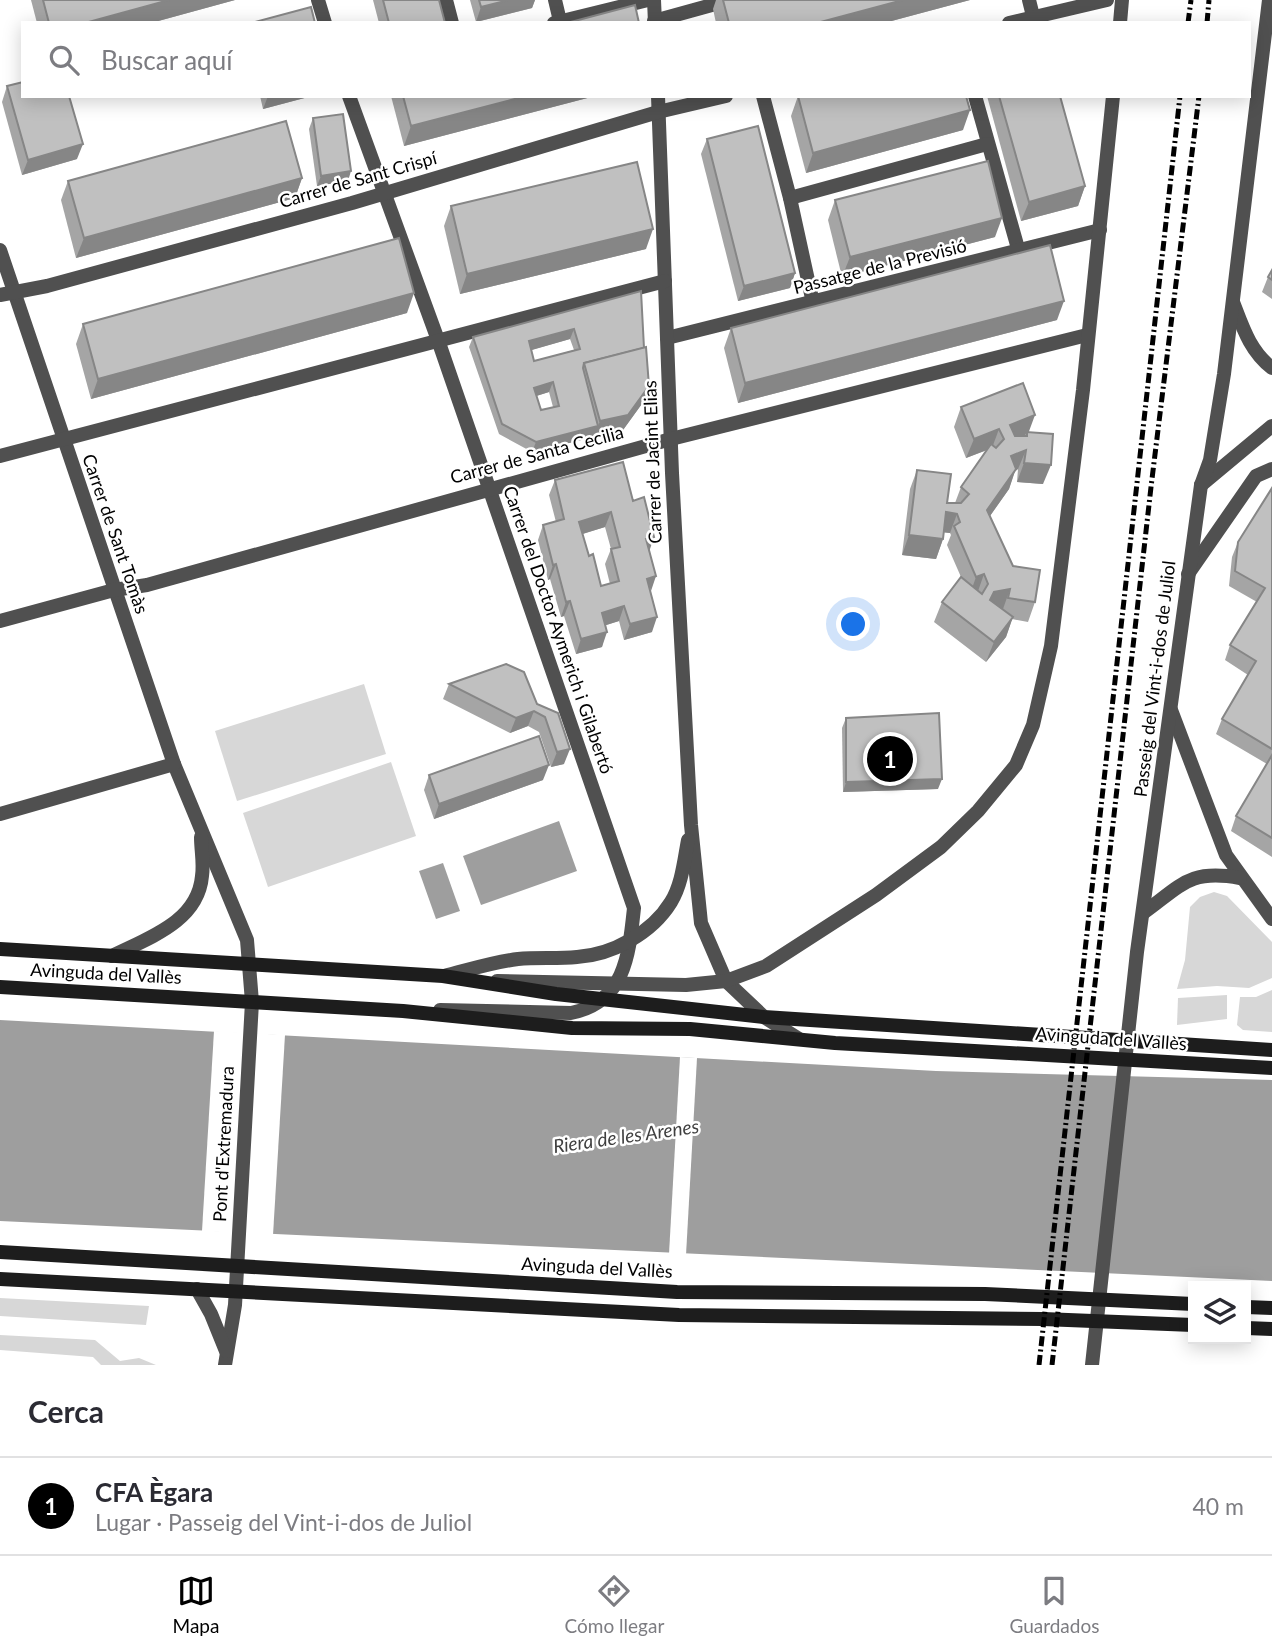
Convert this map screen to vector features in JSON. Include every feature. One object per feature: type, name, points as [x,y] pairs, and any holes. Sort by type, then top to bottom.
[{"type":"main road","name":"Avinguda del Vallès","points":[[0,948],[443,976],[603,999],[764,1017],[1272,1050]]},
{"type":"main road","name":"Avinguda del Vallès","points":[[0,987],[404,1011],[560,1027],[674,1028],[801,1041],[1272,1068]]},
{"type":"main road","name":"Avinguda del Vallès","points":[[0,1252],[694,1292],[985,1294],[1188,1304]]},
{"type":"main road","points":[[0,1279],[679,1315],[989,1318],[1188,1325]]},
{"type":"main road","points":[[1251,1307],[1272,1308]]},
{"type":"main road","points":[[1251,1328],[1272,1329]]},
{"type":"street","points":[[317,0],[324,21]]},
{"type":"street","points":[[446,0],[451,21]]},
{"type":"street","points":[[555,0],[557,21]]},
{"type":"street","points":[[561,21],[648,0]]},
{"type":"street","points":[[654,0],[654,21]]},
{"type":"street","points":[[657,21],[730,0]]},
{"type":"street","points":[[1029,0],[1034,16]]},
{"type":"street","points":[[1016,21],[1107,0]]},
{"type":"street","points":[[1120,21],[1122,0]]},
{"type":"street","name":"Passeig del Vint-i-dos de Juliol","points":[[1093,1365],[1137,952],[1201,485],[1210,460],[1233,302],[1269,0]]},
{"type":"street","name":"Carrer del Doctor Aymerich i Gilabertó","points":[[350,98],[382,194],[438,340],[634,908],[631,940]]},
{"type":"street","name":"Carrer de Jacint Elias","points":[[658,98],[671,439],[691,825],[701,923],[726,981],[764,1017],[801,1041]]},
{"type":"street","name":"Carrer de Sant Crispí","points":[[6,293],[47,286],[382,194],[658,112],[718,98]]},
{"type":"street","points":[[764,98],[790,198],[813,303]]},
{"type":"street","points":[[976,98],[1019,252]]},
{"type":"street","points":[[475,981],[677,986],[726,981],[777,960],[887,887],[942,846],[978,811],[1016,765],[1033,725],[1051,646],[1113,98]]},
{"type":"street","points":[[790,198],[987,144]]},
{"type":"street","name":"Passatge de la Previsió","points":[[667,338],[1100,230]]},
{"type":"street","name":"Carrer de Sant Tomàs","points":[[0,250],[6,293],[62,439],[174,764],[239,916],[251,963]]},
{"type":"street","points":[[0,456],[665,281]]},
{"type":"street","points":[[1233,302],[1247,340],[1261,359],[1272,368]]},
{"type":"street","name":"Carrer de Santa Cecilia","points":[[0,621],[114,590],[147,585],[464,494],[490,491],[519,480],[671,439],[1087,335]]},
{"type":"street","points":[[1201,485],[1272,426]]},
{"type":"street","points":[[1188,574],[1256,476],[1272,469]]},
{"type":"street","points":[[1171,710],[1226,855],[1272,919]]},
{"type":"street","points":[[0,814],[174,764]]},
{"type":"street","name":"Carrer de Jacint Elias","points":[[443,976],[514,959],[579,957],[611,950],[631,940],[662,915],[672,901],[681,879],[691,825]]},
{"type":"street","name":"Carrer de Sant Tomàs","points":[[112,956],[156,935],[180,919],[195,903],[202,876],[200,829]]},
{"type":"street","points":[[1143,913],[1193,876],[1218,874],[1240,878]]},
{"type":"street","name":"Avinguda del Vallès","points":[[404,1011],[495,1009],[571,1013],[588,1009],[603,999],[617,984],[631,940]]},
{"type":"street","points":[[251,963],[252,1002]]},
{"type":"street","name":"Pont d'Extremadura","points":[[225,1358],[236,1290],[252,1002]]},
{"type":"street","points":[[197,1289],[211,1314],[225,1358]]},
{"type":"shaded area","points":[[364,684],[386,754],[237,801],[215,731]]},
{"type":"shaded area","points":[[391,762],[416,836],[268,887],[243,813]]},
{"type":"shaded area","points":[[1214,892],[1227,896],[1272,942],[1272,978],[1249,988],[1217,986],[1177,989],[1185,960],[1190,907],[1200,897]]},
{"type":"shaded area","points":[[1272,990],[1272,1032],[1243,1030],[1237,1025],[1240,997],[1256,997]]},
{"type":"shaded area","points":[[1227,995],[1227,1019],[1177,1025],[1178,998]]},
{"type":"shaded area","points":[[0,1298],[149,1306],[146,1325],[0,1316]]},
{"type":"shaded area","points":[[0,1335],[95,1340],[120,1361],[139,1358],[156,1365],[101,1365],[93,1357],[0,1350]]},
{"type":"water","points":[[559,821],[577,871],[481,905],[463,856]]},
{"type":"water","points":[[443,863],[460,911],[436,919],[419,871]]},
{"type":"water","name":"Riera de les Arenes","points":[[0,1020],[936,1071],[1272,1080],[1272,1281],[0,1221]]},
{"type":"pier","points":[[214,1031],[285,1035],[273,1235],[202,1231]]},
{"type":"pier","points":[[680,1057],[697,1058],[686,1255],[669,1254]]},
{"type":"building","points":[[43,0],[169,0],[92,21],[48,21]]},
{"type":"building","points":[[383,0],[439,0],[444,21],[388,21]]},
{"type":"building","points":[[479,0],[509,0],[481,7]]},
{"type":"building","points":[[723,0],[903,0],[824,21],[728,21]]},
{"type":"building","points":[[635,5],[639,21],[575,21]]},
{"type":"building","points":[[311,7],[314,21],[258,21]]},
{"type":"building","points":[[21,82],[21,98],[70,98],[83,144],[28,160],[7,86]]},
{"type":"building","points":[[404,98],[518,98],[411,126]]},
{"type":"building","points":[[799,98],[967,98],[970,110],[813,153]]},
{"type":"building","points":[[1000,98],[1061,98],[1085,186],[1029,202]]},
{"type":"building","points":[[343,114],[351,171],[321,176],[313,118]]},
{"type":"building","points":[[286,121],[302,178],[84,238],[68,181]]},
{"type":"building","points":[[758,126],[795,273],[744,286],[707,139]]},
{"type":"building","points":[[988,161],[1002,218],[850,257],[835,200]]},
{"type":"building","points":[[637,162],[653,229],[467,274],[451,206]]},
{"type":"building","points":[[399,238],[414,293],[98,379],[83,324]]},
{"type":"building","points":[[1050,245],[1064,301],[745,383],[731,328]]},
{"type":"building","points":[[641,291],[644,348],[584,363],[598,426],[536,442],[502,424],[473,337]],"holes":[[[574,329],[580,349],[534,361],[529,341]],[[553,382],[559,406],[541,410],[534,388]]]},
{"type":"building","points":[[646,347],[649,386],[628,415],[600,421],[584,363]]},
{"type":"building","points":[[1023,383],[1035,415],[1010,425],[1015,436],[1027,436],[1027,432],[1053,434],[1051,465],[1024,463],[1026,450],[1011,456],[1016,469],[987,510],[1013,566],[1040,570],[1035,602],[1008,598],[1010,589],[994,592],[990,600],[1013,617],[994,642],[942,602],[961,577],[982,594],[988,584],[984,574],[976,577],[954,526],[960,522],[957,514],[946,512],[943,539],[909,535],[917,470],[951,474],[947,503],[961,503],[969,494],[961,487],[991,444],[996,448],[1004,439],[999,429],[974,439],[961,407]]},
{"type":"building","points":[[623,462],[633,501],[644,497],[654,537],[646,539],[656,576],[647,579],[657,617],[630,624],[624,606],[602,613],[607,632],[581,639],[570,601],[566,602],[556,564],[553,565],[543,525],[564,519],[555,480]],"holes":[[[611,512],[620,547],[611,549],[619,581],[601,586],[593,554],[589,556],[579,522]]]},
{"type":"building","points":[[1272,488],[1272,749],[1222,719],[1256,661],[1230,645],[1265,588],[1235,571],[1238,542]]},
{"type":"building","points":[[506,664],[524,672],[537,704],[558,713],[570,749],[557,752],[545,717],[534,711],[516,718],[449,684]]},
{"type":"building","points":[[939,713],[942,779],[846,782],[846,718]]},
{"type":"building","points":[[539,736],[549,765],[439,804],[429,775]]},
{"type":"building","points":[[1272,755],[1272,838],[1236,816]]},
{"type":"railway","points":[[1188,21],[1191,0]]},
{"type":"railway","points":[[1207,21],[1209,0]]},
{"type":"railway","points":[[1039,1365],[1180,98]]},
{"type":"railway","points":[[1052,1365],[1151,487],[1199,98]]},
{"type":"place","name":"CFA Ègara","points":[[890,759]]}]
